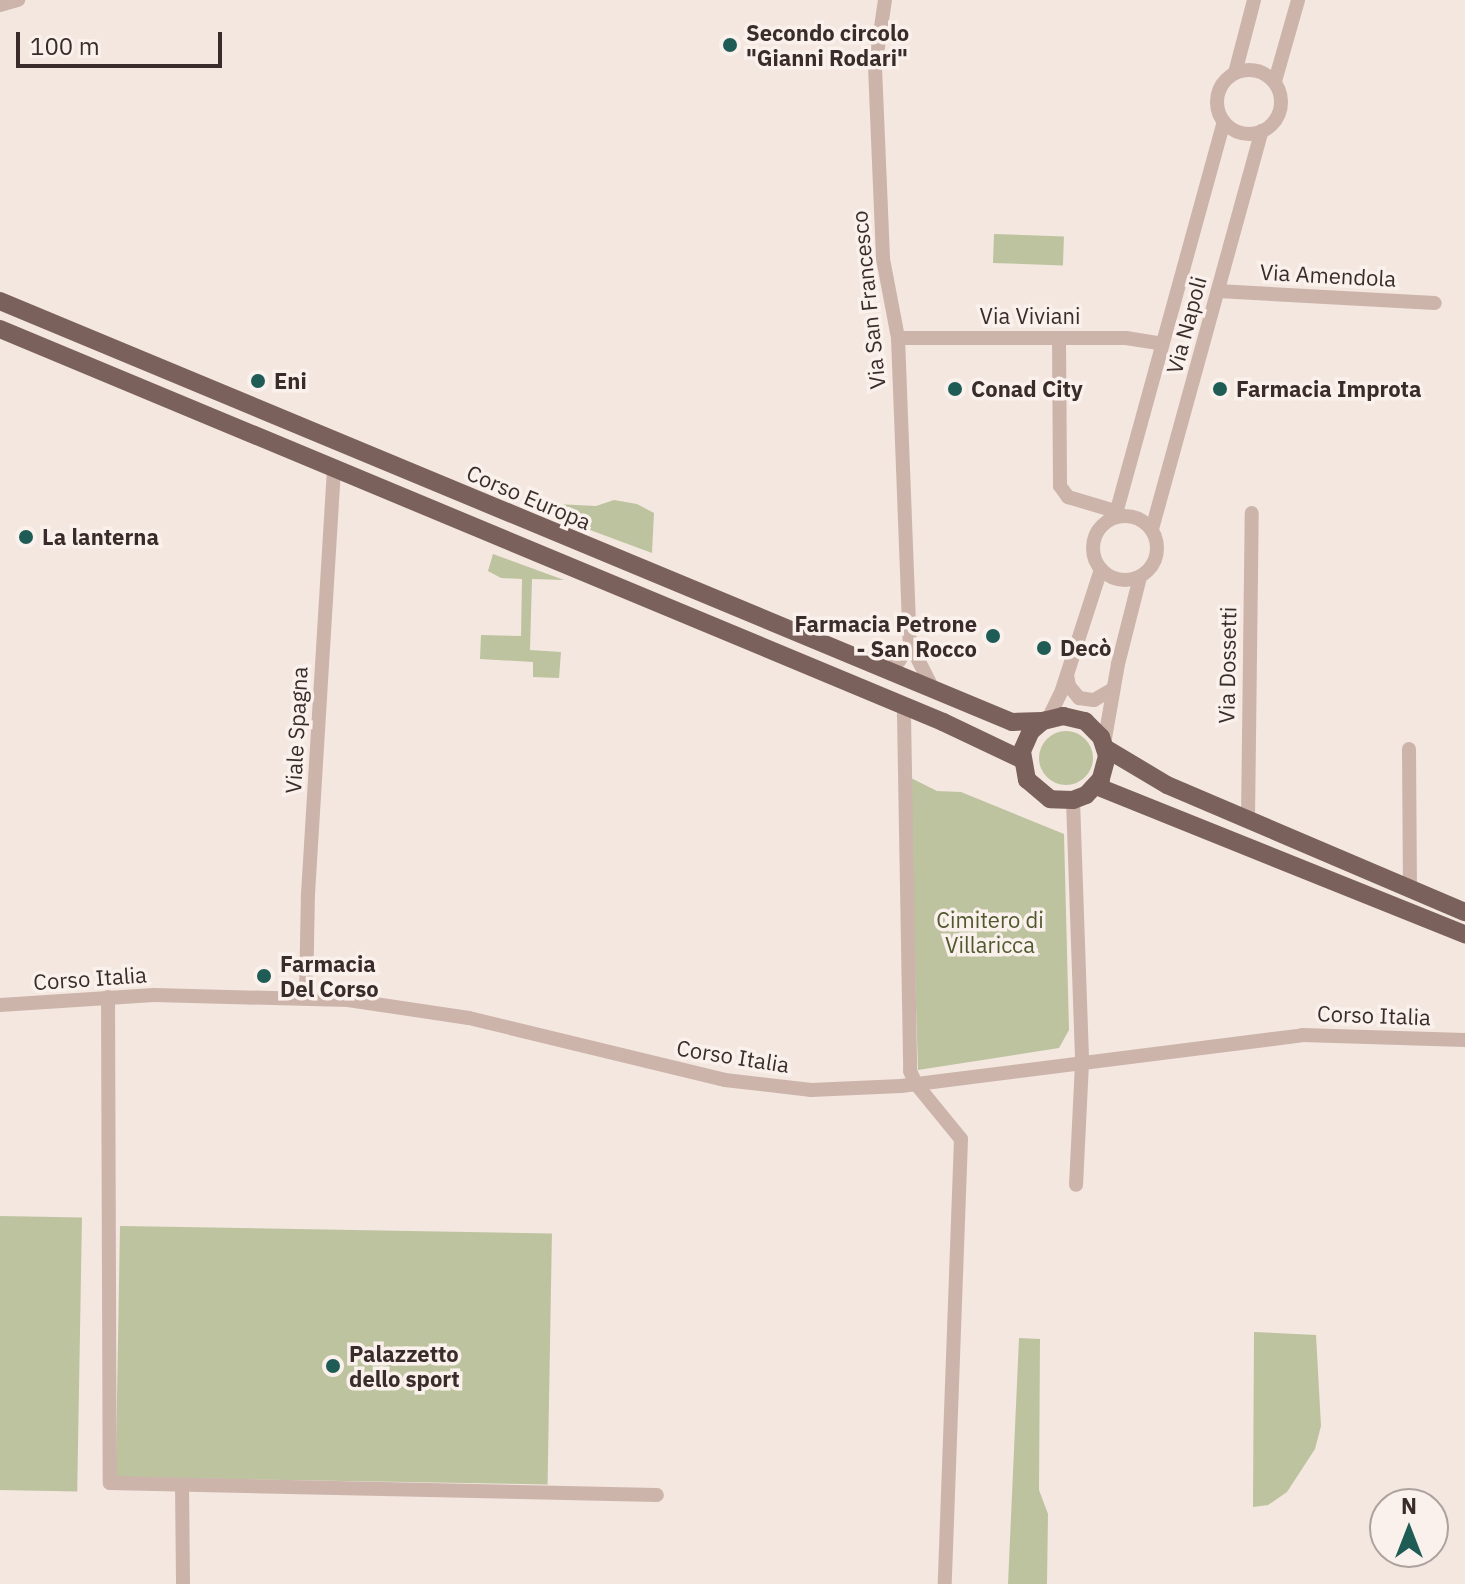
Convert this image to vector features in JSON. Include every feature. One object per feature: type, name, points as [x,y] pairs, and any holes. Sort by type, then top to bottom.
[{"type":"main road","name":"Corso Europa","points":[[0,301],[934,691],[1012,722],[1046,720]]},
{"type":"main road","points":[[0,329],[907,707],[1021,759]]},
{"type":"main road","points":[[1105,746],[1106,764],[1096,786],[1073,800],[1050,799],[1037,791],[1024,773],[1021,759],[1027,737],[1046,720],[1063,716],[1085,721],[1105,746],[1167,785],[1465,912]]},
{"type":"main road","points":[[1096,786],[1465,934]]},
{"type":"street","points":[[0,5],[18,0]]},
{"type":"street","name":"Via San Francesco","points":[[885,0],[875,67],[876,131],[883,259],[898,338],[910,644],[934,691]]},
{"type":"street","points":[[1235,73],[1254,0]]},
{"type":"street","points":[[1275,81],[1298,0]]},
{"type":"street","points":[[1252,69],[1275,81],[1280,90],[1281,109],[1277,119],[1262,131],[1242,133],[1224,122],[1219,114],[1218,95],[1221,86],[1235,73],[1252,69]]},
{"type":"street","name":"Via Napoli","points":[[1115,514],[1224,122]]},
{"type":"street","name":"Via Napoli","points":[[1152,529],[1262,131]]},
{"type":"street","name":"Via Amendola","points":[[1218,291],[1435,303]]},
{"type":"street","name":"Via Viviani","points":[[898,338],[1126,338],[1162,344]]},
{"type":"street","points":[[1059,338],[1060,486],[1068,497],[1115,514],[1132,516],[1152,529],[1157,556],[1140,577],[1113,689],[1105,746]]},
{"type":"street","name":"Viale Spagna","points":[[306,996],[308,894],[334,467]]},
{"type":"street","name":"Via Dossetti","points":[[1248,819],[1252,513]]},
{"type":"street","points":[[1115,514],[1096,535],[1094,553],[1101,569],[1115,579],[1140,577]]},
{"type":"street","points":[[1046,720],[1067,675],[1101,569]]},
{"type":"street","points":[[884,670],[899,661],[910,644]]},
{"type":"street","points":[[1067,675],[1069,686],[1079,698],[1094,700],[1113,689]]},
{"type":"street","points":[[907,707],[904,715],[911,1077],[961,1139],[945,1584]]},
{"type":"street","points":[[1409,749],[1410,889]]},
{"type":"street","points":[[1073,800],[1082,1063],[1076,1185]]},
{"type":"street","name":"Corso Italia","points":[[0,1005],[108,997],[306,996],[407,1006],[725,1080],[811,1090],[916,1084],[1302,1035],[1465,1040]]},
{"type":"street","points":[[108,997],[110,1483],[657,1495]]},
{"type":"street","points":[[182,1485],[183,1584]]},
{"type":"green space","points":[[994,234],[1064,236],[1063,265],[993,263]]},
{"type":"green space","points":[[614,500],[637,504],[654,513],[652,553],[555,517],[556,504],[596,506]]},
{"type":"green space","points":[[493,554],[564,580],[532,579],[530,650],[561,652],[559,678],[533,677],[533,662],[480,659],[481,635],[521,636],[522,579],[501,578],[488,571]]},
{"type":"green space","points":[[1066,731],[1085,739],[1093,758],[1085,777],[1066,785],[1047,777],[1039,758],[1047,739]]},
{"type":"green space","name":"Cimitero di Villaricca","points":[[909,777],[937,791],[961,792],[1064,834],[1069,1030],[1059,1048],[918,1070]]},
{"type":"green space","points":[[0,1216],[82,1217],[77,1491],[0,1490]]},
{"type":"green space","name":"Palazzetto dello sport","points":[[120,1226],[552,1234],[548,1485],[116,1477]]},
{"type":"green space","points":[[1254,1332],[1316,1335],[1321,1426],[1315,1449],[1287,1492],[1268,1505],[1253,1507]]},
{"type":"green space","points":[[1019,1338],[1040,1339],[1039,1490],[1048,1514],[1047,1584],[1008,1584]]},
{"type":"place","name":"Secondo circolo \"Gianni Rodari\"","points":[[730,45]]},
{"type":"place","name":"Eni","points":[[258,381]]},
{"type":"place","name":"Conad City","points":[[955,389]]},
{"type":"place","name":"Farmacia Improta","points":[[1220,389]]},
{"type":"place","name":"La lanterna","points":[[26,537]]},
{"type":"place","name":"Farmacia Petrone - San Rocco","points":[[993,636]]},
{"type":"place","name":"Decò","points":[[1044,648]]},
{"type":"place","name":"Farmacia Del Corso","points":[[264,976]]},
{"type":"place","name":"Palazzetto dello sport","points":[[333,1366]]}]
